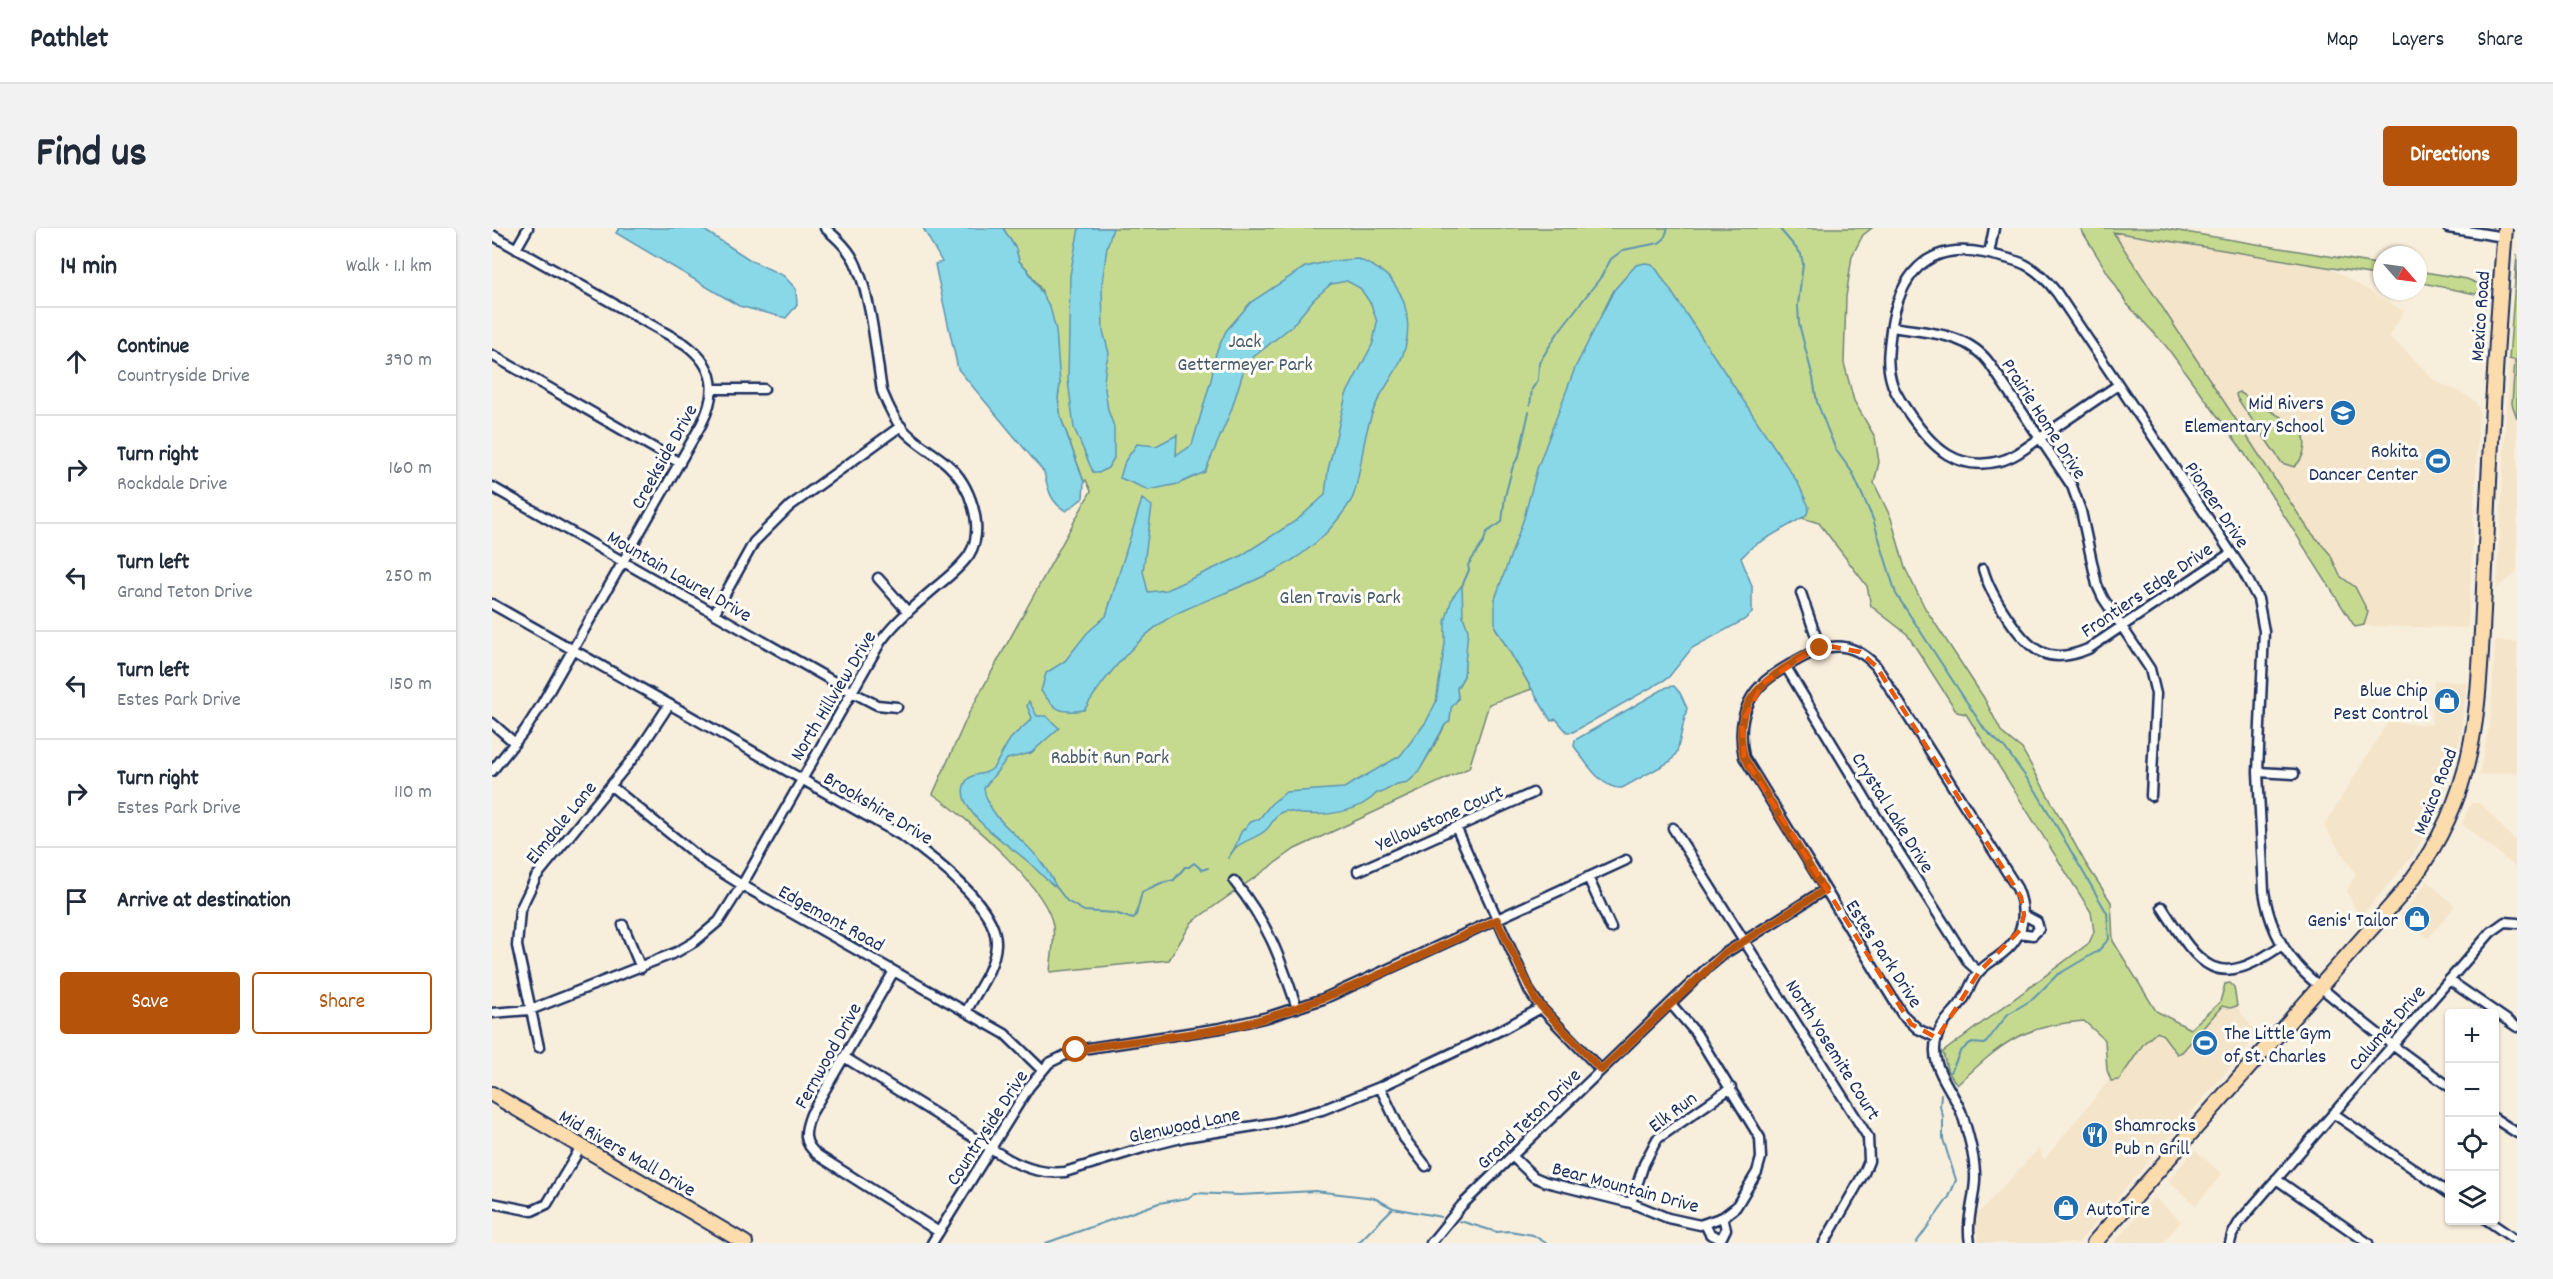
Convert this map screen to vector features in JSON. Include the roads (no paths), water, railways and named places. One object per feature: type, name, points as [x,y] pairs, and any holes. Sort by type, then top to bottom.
[{"type":"main road","name":"Mexico Road","points":[[2094,1243],[2399,897],[2423,865],[2447,822],[2467,769],[2480,694],[2504,232]]},
{"type":"main road","name":"Mid Rivers Mall Drive","points":[[492,1094],[745,1243]]},
{"type":"street","points":[[516,249],[528,228]]},
{"type":"street","name":"North Hillview Drive","points":[[492,1013],[530,1010],[641,968],[677,952],[719,921],[742,885],[880,642],[891,627],[963,563],[974,544],[976,531],[972,506],[959,477],[948,465],[915,441],[900,426],[882,391],[866,295],[858,267],[850,253],[825,228]]},
{"type":"street","points":[[1989,254],[1994,228]]},
{"type":"street","points":[[2448,228],[2504,232]]},
{"type":"street","name":"Creekside Drive","points":[[492,235],[685,344],[704,362],[713,389],[708,411],[680,463],[532,721],[492,771]]},
{"type":"street","name":"Pioneer Drive","points":[[2118,385],[2015,455],[1989,463],[1963,461],[1942,452],[1923,433],[1894,389],[1888,363],[1892,327],[1900,292],[1914,271],[1926,262],[1949,251],[1962,250],[2021,261],[2047,279],[2231,553],[2254,590],[2263,616],[2264,645],[2258,772],[2266,906],[2282,945],[2298,967],[2390,1046],[2445,1084]]},
{"type":"street","name":"Prairie Home Drive","points":[[1892,327],[1958,339],[1977,349],[1990,364],[2074,492],[2081,511],[2097,585],[2103,598],[2150,669],[2156,688],[2151,796]]},
{"type":"street","points":[[492,356],[680,463]]},
{"type":"street","points":[[713,389],[764,388]]},
{"type":"street","points":[[714,614],[754,542],[790,506],[900,426]]},
{"type":"street","name":"Mountain Laurel Drive","points":[[492,487],[852,692],[877,705],[897,707]]},
{"type":"street","name":"Frontiers Edge Drive","points":[[1983,569],[1987,585],[2022,639],[2040,652],[2056,656],[2078,654],[2231,553]]},
{"type":"street","points":[[878,578],[908,612]]},
{"type":"street","points":[[1801,593],[1820,648]]},
{"type":"street","name":"Brookshire Drive","points":[[492,604],[904,837],[946,870],[983,910],[996,933],[991,967],[966,1012]]},
{"type":"street","name":"Estes Park Drive","points":[[1820,648],[1850,648],[1860,652],[1876,666],[2017,888],[2024,915],[2019,933],[2004,952],[1979,972],[1960,1004],[1944,1022],[1936,1038],[1918,1029],[1902,1014],[1750,768],[1742,747],[1742,723],[1749,701],[1763,683],[1820,648]]},
{"type":"street","name":"Crystal Lake Drive","points":[[1786,667],[1876,816],[1970,963],[1979,972]]},
{"type":"street","name":"Elmdale Lane","points":[[539,1047],[517,946],[520,910],[536,877],[650,736],[669,705]]},
{"type":"street","points":[[492,723],[515,743]]},
{"type":"street","points":[[2258,772],[2294,774]]},
{"type":"street","name":"Edgemont Road","points":[[611,786],[705,862],[1005,1034],[1042,1070]]},
{"type":"street","name":"Yellowstone Court","points":[[1358,870],[1533,793]]},
{"type":"street","points":[[1456,827],[1530,992],[1541,1008],[1601,1070]]},
{"type":"street","name":"North Yosemite Court","points":[[1673,828],[1868,1137],[1869,1161],[1824,1243]]},
{"type":"street","name":"Countryside Drive","points":[[932,1243],[1029,1087],[1042,1070],[1058,1058],[1076,1050],[1221,1028],[1323,999],[1626,860]]},
{"type":"street","points":[[1588,877],[1611,928]]},
{"type":"street","points":[[1234,881],[1269,932],[1277,948],[1297,1008]]},
{"type":"street","name":"Grand Teton Drive","points":[[1431,1243],[1462,1205],[1724,954],[1824,890]]},
{"type":"street","points":[[2162,907],[2193,954],[2212,966],[2232,970],[2241,969],[2258,962],[2282,945]]},
{"type":"street","name":"Estes Park Drive","points":[[2019,933],[2033,935],[2039,929],[2037,922],[2024,915]]},
{"type":"street","name":"Calumet Drive","points":[[2230,1242],[2240,1221],[2491,932],[2505,922],[2517,922]]},
{"type":"street","points":[[623,925],[641,968]]},
{"type":"street","name":"Fernwood Drive","points":[[894,971],[811,1114],[805,1133],[807,1144],[819,1156],[939,1232]]},
{"type":"street","points":[[2449,980],[2517,1027]]},
{"type":"street","name":"Bear Mountain Drive","points":[[1512,1156],[1534,1177],[1546,1182],[1631,1203],[1690,1225],[1705,1224],[1723,1217],[1736,1207],[1757,1172],[1761,1158],[1760,1138],[1696,1033],[1671,1004]]},
{"type":"street","name":"Glenwood Lane","points":[[844,1057],[1022,1166],[1052,1173],[1065,1172],[1185,1137],[1273,1123],[1322,1110],[1380,1087],[1503,1029],[1541,1008]]},
{"type":"street","points":[[1936,1038],[1937,1066],[1963,1116],[1975,1167],[1974,1191],[1968,1221],[1970,1243]]},
{"type":"street","points":[[1380,1087],[1404,1138],[1426,1166]]},
{"type":"street","name":"Elk Run","points":[[1631,1203],[1644,1164],[1658,1139],[1731,1088]]},
{"type":"street","points":[[2333,1113],[2445,1191]]},
{"type":"street","points":[[2499,1121],[2517,1133]]},
{"type":"street","points":[[492,1203],[531,1211],[547,1204],[581,1147]]},
{"type":"street","points":[[2276,1179],[2368,1243]]},
{"type":"street","name":"Bear Mountain Drive","points":[[1705,1224],[1710,1234],[1721,1239],[1725,1233],[1723,1217]]},
{"type":"street","points":[[2493,1225],[2517,1241]]},
{"type":"water","points":[[619,228],[701,228],[752,261],[784,276],[796,289],[797,305],[786,318],[739,306],[616,233]]},
{"type":"water","points":[[923,228],[1003,228],[1016,249],[1019,261],[1027,269],[1050,307],[1056,330],[1060,384],[1058,398],[1061,418],[1084,482],[1083,498],[1066,511],[1053,499],[1044,472],[958,369],[935,264],[942,262]]},
{"type":"water","points":[[1079,228],[1113,228],[1107,247],[1102,284],[1103,331],[1109,353],[1104,382],[1108,410],[1114,427],[1114,458],[1108,468],[1099,473],[1093,472],[1074,428],[1068,380],[1070,275]]},
{"type":"water","points":[[1358,259],[1373,266],[1392,280],[1401,294],[1408,325],[1405,346],[1398,366],[1372,414],[1354,494],[1346,509],[1325,534],[1293,560],[1257,579],[1182,611],[1154,629],[1127,654],[1103,682],[1084,710],[1063,711],[1059,709],[1041,691],[1046,673],[1065,661],[1087,633],[1106,616],[1142,499],[1152,506],[1143,571],[1148,592],[1166,590],[1239,557],[1297,520],[1325,495],[1328,470],[1346,395],[1373,343],[1377,322],[1371,304],[1360,288],[1347,281],[1331,284],[1314,299],[1292,326],[1246,363],[1231,411],[1205,472],[1178,484],[1149,490],[1120,478],[1125,461],[1137,444],[1156,446],[1177,435],[1176,456],[1192,445],[1211,380],[1216,353],[1226,331],[1251,302],[1305,267],[1331,261]]},
{"type":"water","points":[[1652,264],[1657,270],[1798,483],[1809,507],[1807,514],[1802,518],[1753,546],[1741,558],[1752,586],[1752,613],[1744,620],[1692,648],[1668,678],[1573,732],[1567,732],[1556,719],[1551,721],[1495,627],[1495,599],[1524,518],[1537,469],[1575,368],[1614,290],[1636,265]]},
{"type":"water","points":[[1462,585],[1463,616],[1468,630],[1464,676],[1457,688],[1458,699],[1451,708],[1450,721],[1445,725],[1418,773],[1408,782],[1377,793],[1353,809],[1313,814],[1282,812],[1262,833],[1234,849],[1241,832],[1251,822],[1259,819],[1271,804],[1286,792],[1344,788],[1400,756],[1426,722],[1436,702],[1445,643],[1445,622],[1452,598]]},
{"type":"water","points":[[1674,686],[1687,708],[1677,752],[1671,761],[1622,788],[1607,784],[1588,766],[1574,746],[1575,740],[1667,687]]},
{"type":"water","points":[[1029,701],[1037,716],[1046,716],[1059,728],[1031,753],[1007,759],[984,788],[990,807],[1039,859],[1057,888],[983,825],[973,814],[963,791],[969,778],[992,769],[1011,738],[1032,718],[1027,706]]},
{"type":"waterway","points":[[1530,405],[1532,389],[1538,380],[1539,363],[1559,331],[1601,277],[1611,259],[1623,250],[1659,243],[1664,239],[1668,228]]},
{"type":"waterway","points":[[1779,228],[1801,254],[1803,264],[1798,305],[1799,324],[1817,402],[1836,450],[1852,472],[1873,519],[1896,594],[1985,730],[2005,748],[2036,791],[2107,913],[2109,939],[2098,951],[2057,975],[2033,999],[2008,1014],[1985,1044],[1970,1043],[1960,1052],[1951,1072]]},
{"type":"waterway","points":[[1462,586],[1469,570],[1468,565],[1483,543],[1487,532],[1502,522],[1505,496],[1513,466],[1519,456],[1529,412]]},
{"type":"waterway","points":[[1228,858],[1235,848]]},
{"type":"waterway","points":[[1057,888],[1067,901],[1084,911],[1115,913],[1133,919],[1142,892],[1174,880],[1185,867],[1194,863],[1202,870],[1208,868]]},
{"type":"waterway","points":[[1916,1243],[1949,1197],[1956,1180],[1943,1139],[1941,1094]]},
{"type":"waterway","points":[[1046,1243],[1159,1203],[1188,1198],[1195,1193],[1239,1195],[1315,1191],[1374,1198],[1393,1208],[1441,1217]]},
{"type":"waterway","points":[[1358,1243],[1393,1208]]},
{"type":"waterway","points":[[1460,1221],[1497,1232],[1510,1231],[1533,1235],[1546,1243]]},
{"type":"place","name":"Mid Rivers Elementary School","points":[[2343,413]]},
{"type":"place","name":"Rokita Dancer Center","points":[[2438,461]]},
{"type":"place","name":"Blue Chip Pest Control","points":[[2447,701]]},
{"type":"place","name":"Genis' Tailor","points":[[2417,919]]},
{"type":"place","name":"The Little Gym of St. Charles","points":[[2205,1043]]},
{"type":"place","name":"Shamrocks Pub n Grill","points":[[2095,1135]]},
{"type":"place","name":"AutoTire","points":[[2066,1208]]},
{"type":"park label","name":"Jack Gettermeyer Park","points":[[1245,352]]},
{"type":"park label","name":"Glen Travis Park","points":[[1340,596]]},
{"type":"park label","name":"Rabbit Run Park","points":[[1110,756]]}]
